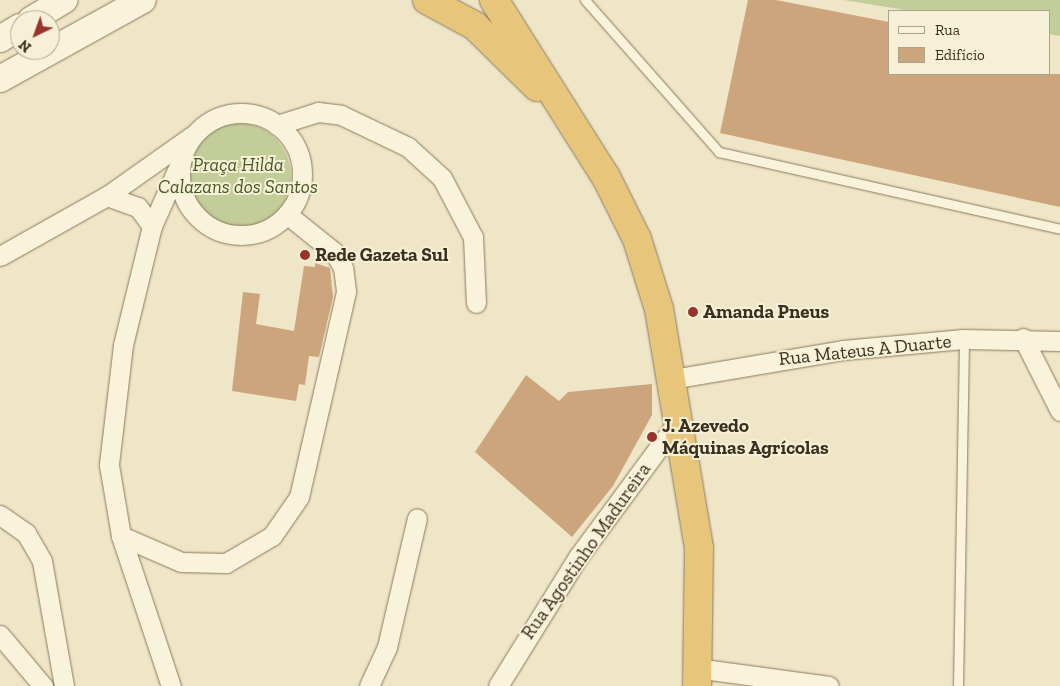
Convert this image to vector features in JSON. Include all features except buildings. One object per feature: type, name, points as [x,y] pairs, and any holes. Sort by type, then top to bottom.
[{"type":"highway","points":[[427,0],[475,26],[524,72],[606,176]]},
{"type":"highway","points":[[494,0],[606,176],[637,239],[659,309],[679,420],[688,503],[699,548],[696,677]]},
{"type":"main road","points":[[48,10],[64,0]]},
{"type":"main road","points":[[0,79],[143,0]]},
{"type":"street","points":[[277,125],[318,112],[341,115],[408,147],[442,178],[473,238],[476,303]]},
{"type":"street","points":[[0,256],[107,196],[194,135],[212,120],[233,113],[256,115],[277,125],[300,156],[303,176],[299,195],[288,214],[270,229],[248,236],[226,234],[204,224],[189,207],[180,186],[180,162]]},
{"type":"street","points":[[171,686],[120,536],[108,465],[123,345],[152,226],[194,135]]},
{"type":"street","points":[[107,196],[138,207],[152,226]]},
{"type":"street","points":[[120,536],[181,562],[226,563],[248,554],[272,536],[298,497],[346,291],[343,268],[334,252],[288,214]]},
{"type":"street","points":[[1023,338],[1060,411]]},
{"type":"street","name":"Rua Mateus A Duarte","points":[[672,379],[843,350],[964,339],[1023,338],[1060,341]]},
{"type":"street","name":"Rua Agostinho Madureira","points":[[498,686],[578,557],[679,420]]},
{"type":"street","points":[[0,515],[26,533],[42,561],[64,686]]},
{"type":"street","points":[[369,686],[387,647],[417,518]]},
{"type":"street","points":[[0,635],[43,686]]},
{"type":"street","points":[[696,677],[829,686]]},
{"type":"lane","points":[[585,0],[719,152],[1060,228]]},
{"type":"lane","points":[[958,686],[964,339]]},
{"type":"green space","points":[[844,0],[1060,0],[1060,36],[1050,34],[1050,10],[905,10]]},
{"type":"green space","name":"Praça Hilda Calazans dos Santos","points":[[238,123],[258,127],[276,138],[287,156],[291,176],[287,196],[276,214],[258,225],[238,229],[218,225],[200,214],[189,196],[185,176],[189,156],[200,138],[218,127]]},
{"type":"place","name":"Rede Gazeta Sul","points":[[305,255]]},
{"type":"place","name":"Amanda Pneus","points":[[693,312]]},
{"type":"place","name":"J. Azevedo Máquinas Agrícolas","points":[[652,437]]}]
